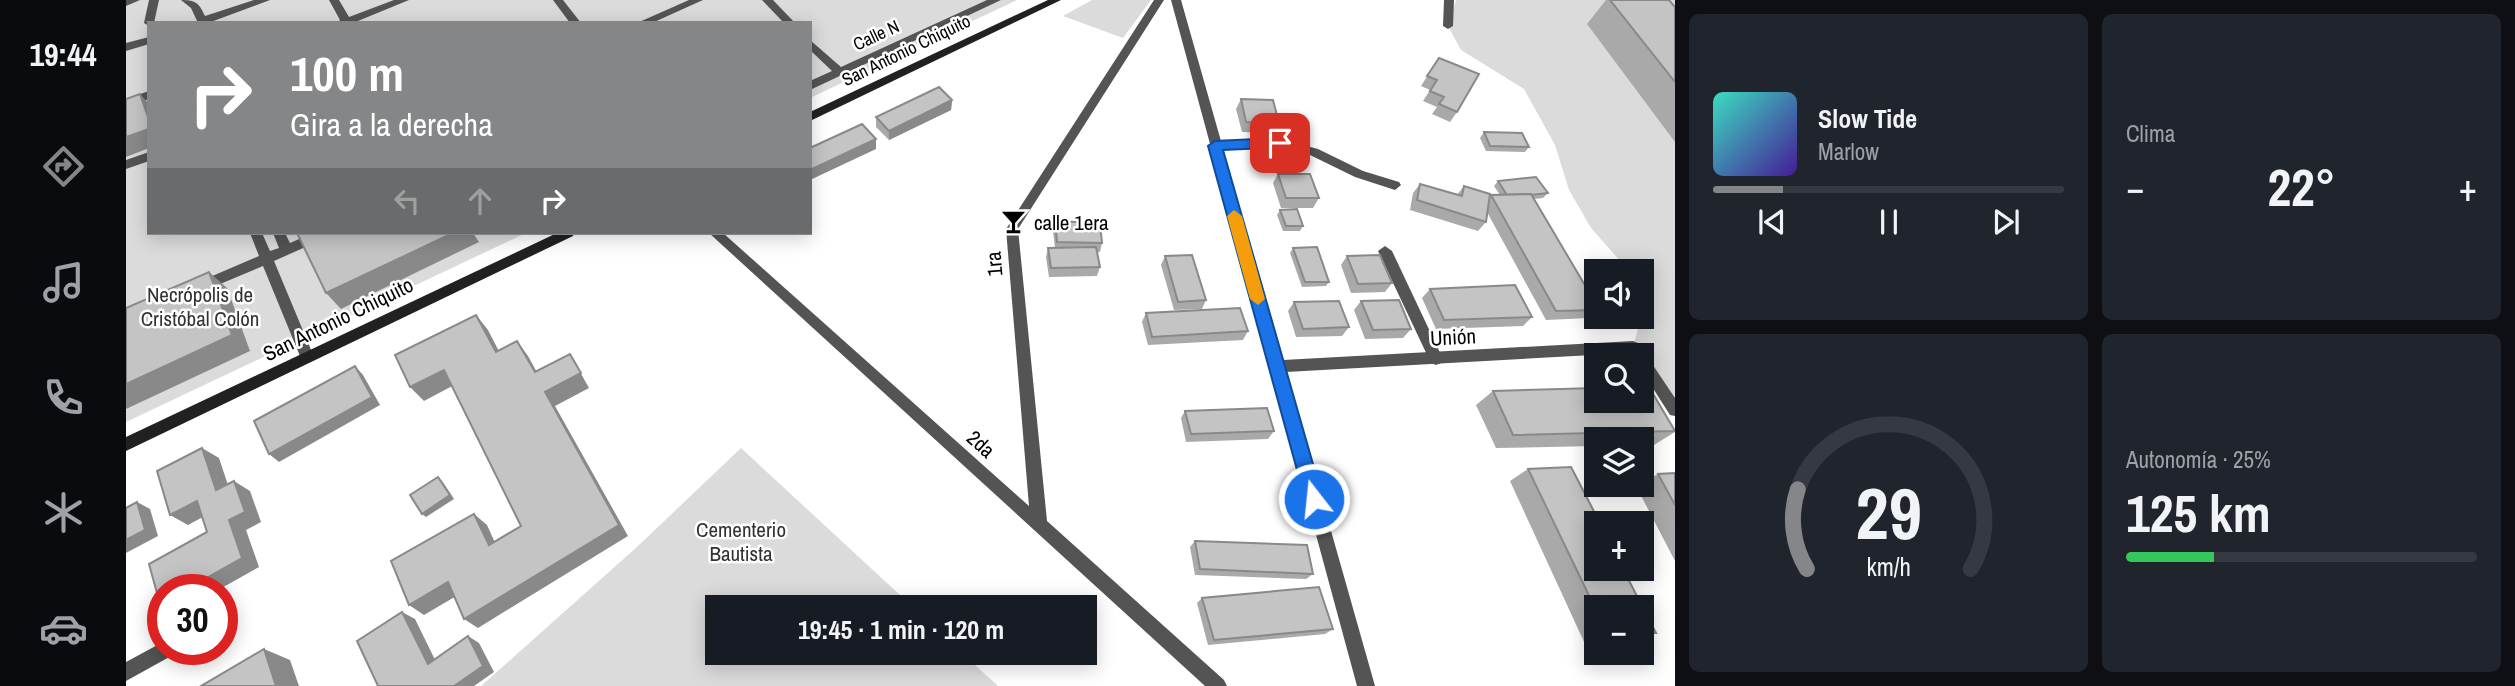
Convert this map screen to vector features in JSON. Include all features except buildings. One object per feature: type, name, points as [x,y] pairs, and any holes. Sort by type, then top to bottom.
[{"type":"main road","name":"San Antonio Chiquito","points":[[812,116],[1056,0]]},
{"type":"main road","name":"San Antonio Chiquito","points":[[126,444],[564,235]]},
{"type":"street","points":[[126,3],[135,0]]},
{"type":"street","points":[[149,21],[154,0]]},
{"type":"street","points":[[186,0],[195,6],[202,21]]},
{"type":"street","points":[[205,21],[265,0]]},
{"type":"street","points":[[334,0],[344,21]]},
{"type":"street","points":[[348,21],[404,0]]},
{"type":"street","points":[[558,0],[574,21]]},
{"type":"street","points":[[647,21],[698,0]]},
{"type":"street","points":[[767,0],[788,21]]},
{"type":"street","points":[[960,0],[973,11]]},
{"type":"street","name":"Calle N","points":[[812,85],[996,0]]},
{"type":"street","name":"1ra","points":[[1039,525],[1012,229],[1159,0]]},
{"type":"street","points":[[1176,0],[1366,686]]},
{"type":"street","points":[[1448,26],[1449,0]]},
{"type":"street","points":[[126,47],[147,41]]},
{"type":"street","points":[[812,45],[839,73]]},
{"type":"street","points":[[126,103],[147,96]]},
{"type":"street","points":[[1215,146],[1280,143],[1314,152],[1359,174],[1395,185]]},
{"type":"street","points":[[126,164],[147,157]]},
{"type":"street","points":[[257,235],[307,357]]},
{"type":"street","points":[[280,235],[286,250]]},
{"type":"street","points":[[185,294],[320,235]]},
{"type":"street","name":"2da","points":[[717,235],[1218,686]]},
{"type":"street","points":[[1385,251],[1436,359]]},
{"type":"street","name":"Unión","points":[[1276,366],[1584,353]]},
{"type":"street","points":[[1654,379],[1675,411]]},
{"type":"street","points":[[126,672],[147,660]]},
{"type":"green space","name":"Necrópolis de Cristóbal Colón","points":[[126,0],[1017,0],[812,97],[812,21],[147,21],[147,235],[522,235],[126,422]]},
{"type":"green space","points":[[1092,0],[1151,0],[1123,38],[1063,16]]},
{"type":"green space","points":[[1456,0],[1675,0],[1675,410],[1654,378],[1654,343],[1634,343],[1638,329],[1654,329],[1654,259],[1618,259],[1591,228],[1569,190],[1555,145],[1524,89],[1461,50],[1448,26]]},
{"type":"green space","name":"Cementerio Bautista","points":[[741,448],[900,595],[705,595],[705,665],[975,665],[998,686],[481,686],[638,546]]},
{"type":"slow traffic","points":[[1234,216],[1258,299]]},
{"type":"place","name":"calle 1era","points":[[1014,222]]},
{"type":"route","points":[[1280,143],[1215,146],[1314,499]]}]
